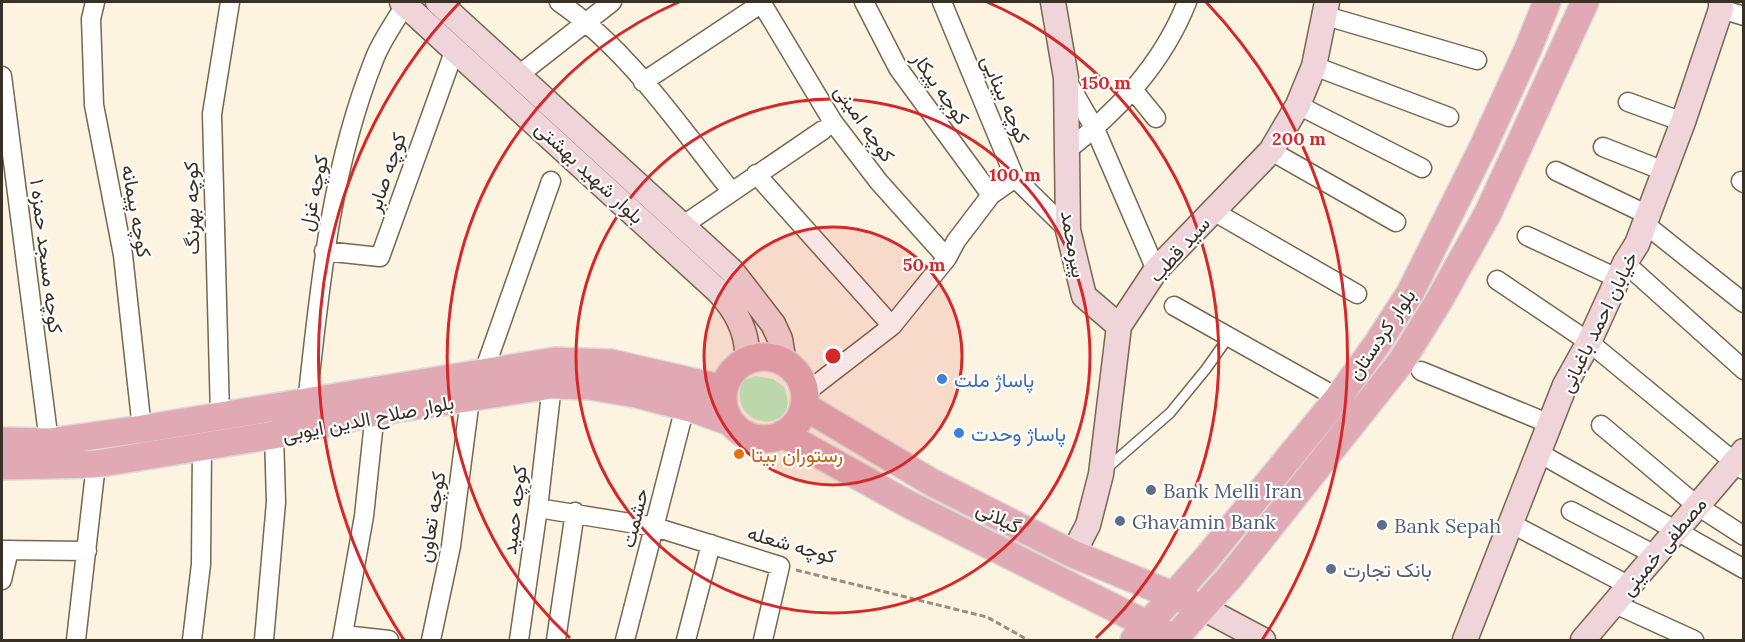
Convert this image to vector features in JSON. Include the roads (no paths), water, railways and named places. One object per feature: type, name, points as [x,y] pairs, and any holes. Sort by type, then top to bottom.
[{"type":"main road","name":"بلوار کردستان","points":[[1142,633],[1338,398],[1410,293],[1482,149],[1547,2]]},
{"type":"main road","name":"بلوار کردستان","points":[[1176,640],[1401,362],[1440,299],[1488,213],[1585,2]]},
{"type":"main road","points":[[765,358],[784,363],[800,379],[804,400],[797,423],[783,434],[766,439],[755,438],[739,431],[730,423],[723,407],[723,389],[732,373],[747,362],[765,358]]},
{"type":"main road","name":"بلوار صلاح الدین ایوبی","points":[[2,441],[49,442],[142,429],[555,361],[582,360],[611,363],[723,389]]},
{"type":"main road","name":"بلوار صلاح الدین ایوبی","points":[[2,466],[96,464],[274,435],[375,412],[552,385],[590,386],[685,407],[730,423]]},
{"type":"main road","name":"گیلانی","points":[[804,400],[931,482],[1073,554],[1203,609]]},
{"type":"main road","name":"گیلانی","points":[[783,434],[1142,633],[1176,640]]},
{"type":"street","name":"کوچه پیمانه","points":[[95,2],[91,19],[94,105],[123,255],[142,429]]},
{"type":"street","name":"کوچه بهرنگ","points":[[220,415],[212,114],[230,2]]},
{"type":"street","name":"بلوار شهید بهشتی","points":[[438,2],[520,74],[732,271],[762,306],[780,339],[784,363]]},
{"type":"street","points":[[559,2],[586,20],[643,82],[732,192]]},
{"type":"street","points":[[520,74],[586,20],[612,2]]},
{"type":"street","points":[[643,82],[762,2]]},
{"type":"street","name":"کوچه امینی","points":[[762,2],[833,122],[879,182],[947,258]]},
{"type":"street","name":"کوچه پیکار","points":[[864,2],[898,68],[991,195]]},
{"type":"street","name":"کوچه بینایی","points":[[942,2],[1015,178],[1068,230]]},
{"type":"street","name":"پیرمحمد","points":[[1053,2],[1066,78],[1065,152],[1068,230],[1084,296],[1119,326]]},
{"type":"street","points":[[1065,152],[1095,129],[1134,91],[1164,48],[1187,2]]},
{"type":"street","name":"بلوار شهید بهشتی","points":[[403,3],[718,291],[734,309],[743,330],[748,345],[747,362]]},
{"type":"street","name":"کوچه غزل","points":[[306,403],[332,200],[353,122],[375,58],[403,3]]},
{"type":"street","points":[[1326,9],[1477,60]]},
{"type":"street","name":"سید قطب","points":[[1073,554],[1088,525],[1101,474],[1119,326],[1156,270],[1271,151],[1298,105],[1314,66],[1326,9]]},
{"type":"street","name":"خیابان احمد باغبانی","points":[[1466,640],[1565,385],[1589,342],[1637,244],[1728,9]]},
{"type":"street","name":"کوچه صابر","points":[[324,251],[380,257],[455,49]]},
{"type":"street","points":[[1314,66],[1449,117]]},
{"type":"street","name":"کوچه مسجد حمزه ۱","points":[[2,76],[49,442]]},
{"type":"street","points":[[1066,78],[1095,129],[1156,270]]},
{"type":"street","points":[[1134,91],[1156,118]]},
{"type":"street","points":[[1628,102],[1683,122]]},
{"type":"street","points":[[1298,105],[1422,168]]},
{"type":"street","points":[[682,226],[823,130]]},
{"type":"street","points":[[1603,147],[1664,171]]},
{"type":"street","points":[[1271,151],[1396,222]]},
{"type":"street","points":[[1556,171],[1646,219],[1743,303]]},
{"type":"street","points":[[756,174],[892,326]]},
{"type":"street","points":[[804,400],[892,326],[947,258],[956,241],[991,195],[1015,178]]},
{"type":"street","points":[[483,374],[552,181]]},
{"type":"street","points":[[1213,211],[1357,294]]},
{"type":"street","points":[[1527,236],[1622,271],[1743,370]]},
{"type":"street","points":[[1497,280],[1589,342],[1740,461]]},
{"type":"street","points":[[1174,306],[1338,398]]},
{"type":"street","points":[[1421,371],[1551,424]]},
{"type":"street","name":"کوچه حمید","points":[[519,640],[538,508],[552,385]]},
{"type":"street","name":"کوچه تعاون","points":[[431,640],[451,546],[470,399]]},
{"type":"street","name":"حشمت","points":[[625,640],[685,407]]},
{"type":"street","points":[[375,412],[364,516],[343,638],[389,640]]},
{"type":"street","points":[[1601,425],[1696,506],[1743,536]]},
{"type":"street","points":[[264,640],[276,502],[274,435]]},
{"type":"street","points":[[192,640],[201,564],[202,447]]},
{"type":"street","points":[[1539,453],[1743,569]]},
{"type":"street","name":"مصطفی خمینی","points":[[1582,640],[1696,506],[1740,461]]},
{"type":"street","points":[[76,640],[96,464]]},
{"type":"street","name":"کوچه شعله","points":[[538,508],[575,512],[655,527],[780,566],[763,640]]},
{"type":"street","points":[[556,640],[575,512]]},
{"type":"street","points":[[1571,512],[1655,555]]},
{"type":"street","points":[[1512,524],[1694,640]]},
{"type":"street","points":[[686,640],[711,544]]},
{"type":"street","points":[[2,580],[5,550],[87,551]]},
{"type":"street","points":[[1203,609],[1263,640]]},
{"type":"lane","points":[[1101,474],[1170,413],[1228,338]]},
{"type":"place","name":"پاساژ ملت","points":[[942,379]]},
{"type":"place","name":"پاساژ وحدت","points":[[959,433]]},
{"type":"place","name":"رستوران بیتا","points":[[739,454]]},
{"type":"place","name":"Bank Melli Iran","points":[[1151,490]]},
{"type":"place","name":"Ghavamin Bank","points":[[1120,521]]},
{"type":"place","name":"Bank Sepah","points":[[1382,525]]},
{"type":"place","name":"بانک تجارت","points":[[1331,569]]}]
